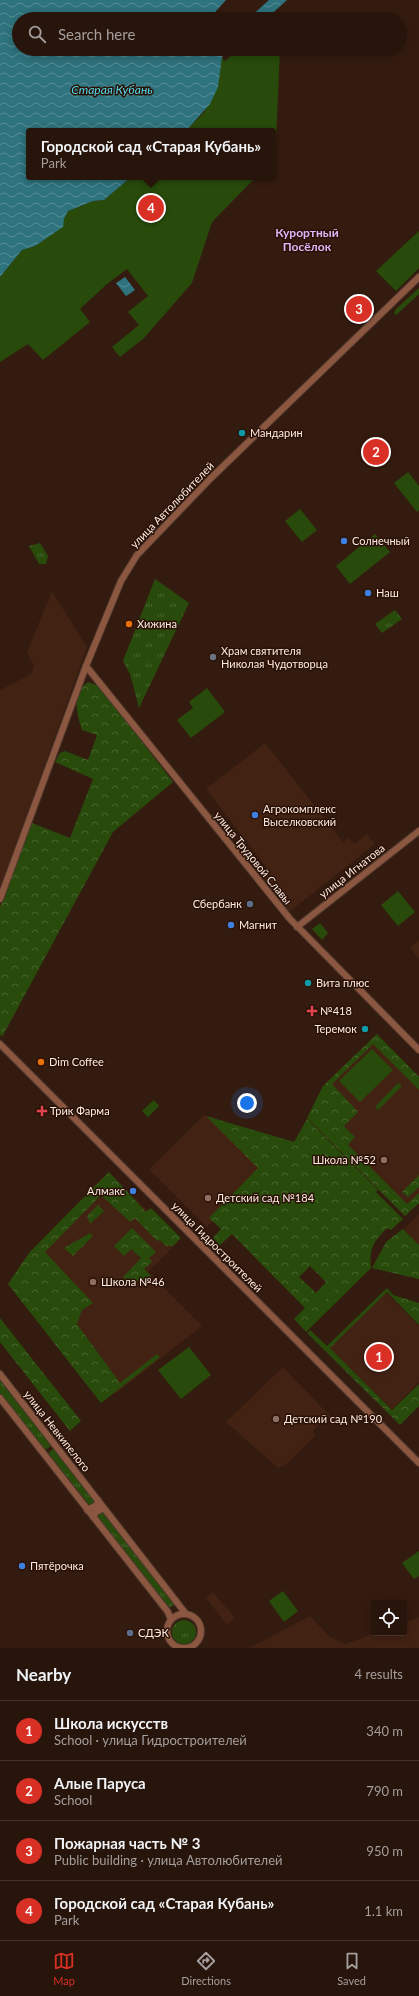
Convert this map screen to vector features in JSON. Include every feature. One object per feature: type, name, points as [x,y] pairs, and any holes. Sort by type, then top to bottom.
[{"type":"street","name":"улица Автолюбителей","points":[[0,899],[86,666],[121,580],[137,555],[216,474],[419,277]]},
{"type":"street","name":"улица Трудовой Славы","points":[[86,666],[257,880],[297,927],[419,1050]]},
{"type":"street","name":"улица Игнатова","points":[[297,927],[419,831]]},
{"type":"street","name":"улица Гидростроителей","points":[[0,1044],[419,1463]]},
{"type":"street","name":"улица Невкипелого","points":[[0,1374],[186,1614]]},
{"type":"street","points":[[0,1398],[168,1612],[171,1620]]},
{"type":"street","points":[[87,1510],[97,1505],[98,1500]]},
{"type":"street","points":[[93,1517],[96,1512],[104,1508]]},
{"type":"street","points":[[186,1614],[196,1619],[201,1628],[199,1639],[190,1647],[178,1647],[170,1640],[167,1628],[171,1620],[177,1615],[186,1614]]},
{"type":"shaded area","points":[[52,591],[87,647],[0,890],[0,690],[31,674],[34,666],[27,652]]},
{"type":"shaded area","points":[[265,743],[343,842],[349,838],[354,844],[367,834],[375,844],[289,912],[264,880],[271,873],[206,789]]},
{"type":"shaded area","points":[[419,940],[419,959],[410,948]]},
{"type":"shaded area","name":"Школа №52","points":[[377,1034],[419,1077],[419,1203],[405,1216],[307,1118],[323,1086]]},
{"type":"shaded area","name":"Детский сад №184","points":[[204,1115],[249,1130],[277,1159],[207,1227],[149,1169]]},
{"type":"shaded area","name":"Школа №46","points":[[104,1176],[108,1180],[112,1176],[178,1242],[148,1272],[202,1326],[115,1394],[22,1274],[29,1253]]},
{"type":"shaded area","points":[[419,1214],[419,1245],[404,1229]]},
{"type":"shaded area","points":[[386,1292],[419,1326],[419,1382],[392,1409],[330,1348]]},
{"type":"shaded area","name":"Детский сад №190","points":[[283,1367],[335,1421],[326,1417],[313,1430],[315,1436],[287,1464],[278,1468],[226,1422]]},
{"type":"shaded area","points":[[213,1592],[235,1618],[227,1625],[206,1598]]},
{"type":"shaded area","points":[[310,1616],[330,1637],[345,1644],[371,1635],[371,1636],[407,1636],[407,1622],[419,1617],[419,1648],[249,1648]]},
{"type":"green space","points":[[231,56],[280,56],[276,142],[276,128],[189,128],[205,111],[222,57],[225,61]]},
{"type":"green space","points":[[127,180],[253,180],[212,222],[192,283],[144,338],[120,357],[112,347],[139,325],[128,312],[148,296],[127,269],[107,284],[80,309],[90,322],[43,360],[28,344],[0,362],[0,277],[22,250],[35,246],[64,219],[68,211],[93,201],[104,200]]},
{"type":"green space","points":[[419,231],[419,268],[396,291],[376,271]]},
{"type":"green space","points":[[419,288],[419,294],[396,315],[394,313],[396,309]]},
{"type":"green space","points":[[408,472],[419,486],[419,510],[417,512],[394,483]]},
{"type":"green space","points":[[300,509],[317,530],[302,542],[285,521]]},
{"type":"green space","points":[[375,534],[390,552],[350,584],[336,566]]},
{"type":"green space","points":[[40,543],[48,556],[46,564],[39,564],[29,546]]},
{"type":"green space","points":[[155,579],[189,603],[139,708],[130,674],[123,661]]},
{"type":"green space","points":[[395,610],[402,619],[382,633],[375,624]]},
{"type":"green space","points":[[88,682],[99,686],[173,782],[113,832],[2,1037],[0,1034],[0,907],[32,823],[70,838],[93,779],[55,762],[60,753],[65,751],[88,760],[97,735],[82,730],[78,718],[77,698],[79,692]]},
{"type":"green space","points":[[207,688],[225,712],[191,738],[177,720],[193,708],[189,702]]},
{"type":"green space","points":[[398,891],[415,912],[398,926],[381,905]]},
{"type":"green space","points":[[320,923],[328,933],[322,940],[312,929]]},
{"type":"green space","points":[[377,1034],[419,1077],[419,1090],[373,1044],[332,1084],[358,1112],[344,1126],[355,1137],[348,1145],[407,1204],[419,1193],[419,1203],[405,1216],[307,1118],[323,1086]]},
{"type":"green space","points":[[372,1049],[393,1070],[360,1102],[339,1081]]},
{"type":"green space","points":[[398,1083],[402,1086],[378,1110],[375,1107]]},
{"type":"green space","points":[[154,1100],[159,1106],[148,1117],[142,1111]]},
{"type":"green space","points":[[206,1116],[294,1142],[307,1119],[378,1190],[376,1192],[403,1219],[391,1230],[387,1228],[378,1237],[371,1251],[371,1268],[306,1332],[294,1319],[305,1308],[232,1234],[220,1245],[213,1238],[221,1229],[209,1218],[258,1168]],"holes":[[[310,1266],[326,1282],[316,1293],[299,1277]]]},
{"type":"green space","points":[[109,1172],[146,1212],[151,1208],[181,1238],[173,1246],[166,1246],[160,1240],[157,1241],[135,1218],[130,1222],[101,1195],[45,1252],[93,1303],[82,1310],[77,1324],[120,1383],[157,1354],[160,1357],[101,1403],[8,1284],[29,1253]]},
{"type":"green space","points":[[419,1175],[419,1187],[408,1197],[402,1192]]},
{"type":"green space","points":[[98,1205],[104,1211],[90,1224],[87,1216]]},
{"type":"green space","points":[[132,1228],[156,1252],[149,1258],[152,1262],[144,1269],[151,1276],[143,1284],[139,1280],[130,1287],[123,1277],[141,1258],[131,1249],[124,1256],[114,1246]]},
{"type":"green space","points":[[403,1229],[419,1245],[419,1279],[372,1268],[386,1242]]},
{"type":"green space","points":[[90,1233],[93,1236],[73,1256],[64,1248]]},
{"type":"green space","points":[[333,1277],[340,1285],[321,1304],[314,1296]]},
{"type":"green space","points":[[387,1288],[393,1295],[419,1303],[419,1325],[387,1292],[330,1348],[392,1410],[419,1384],[419,1406],[400,1425],[307,1333],[310,1330],[327,1346]]},
{"type":"green space","points":[[0,1318],[81,1421],[70,1431],[0,1342]]},
{"type":"green space","points":[[189,1347],[211,1375],[181,1399],[158,1370]]},
{"type":"green space","points":[[0,1380],[51,1446],[45,1450],[0,1393]]},
{"type":"green space","points":[[54,1448],[96,1502],[95,1503],[90,1506],[48,1453]]},
{"type":"green space","points":[[103,1511],[175,1604],[169,1608],[97,1516]]},
{"type":"green space","points":[[419,1551],[419,1576],[414,1579],[402,1563]]},
{"type":"green space","points":[[283,1591],[298,1611],[284,1622],[269,1601]]},
{"type":"green space","points":[[184,1620],[193,1623],[196,1632],[193,1641],[184,1644],[175,1641],[172,1632],[175,1623]]},
{"type":"water","name":"Старая Кубань","points":[[0,0],[226,0],[216,12],[12,12],[12,56],[223,56],[218,87],[210,104],[189,128],[26,128],[26,180],[127,180],[104,200],[93,201],[68,211],[64,219],[63,227],[35,246],[22,250],[0,277]]},
{"type":"water","points":[[269,0],[287,0],[274,12],[256,12]]},
{"type":"water","points":[[125,277],[135,290],[126,296],[116,283]]},
{"type":"place","name":"Городской сад «Старая Кубань»","points":[[151,208]]},
{"type":"place","name":"Пожарная часть № 3","points":[[359,309]]},
{"type":"place","name":"Мандарин","points":[[242,433]]},
{"type":"place","name":"Алые Паруса","points":[[376,452]]},
{"type":"place","name":"Солнечный","points":[[344,541]]},
{"type":"place","name":"Наш","points":[[368,593]]},
{"type":"place","name":"Хижина","points":[[129,624]]},
{"type":"place","name":"Храм святителя Николая Чудотворца","points":[[213,657]]},
{"type":"place","name":"Агрокомплекс Выселковский","points":[[255,815]]},
{"type":"place","name":"Сбербанк","points":[[250,904]]},
{"type":"place","name":"Магнит","points":[[231,925]]},
{"type":"place","name":"Вита плюс","points":[[308,983]]},
{"type":"place","name":"№418","points":[[312,1011]]},
{"type":"place","name":"Теремок","points":[[365,1029]]},
{"type":"place","name":"Dim Coffee","points":[[41,1062]]},
{"type":"place","name":"Трик Фарма","points":[[42,1111]]},
{"type":"place","name":"Школа №52","points":[[384,1160]]},
{"type":"place","name":"Алмакс","points":[[133,1191]]},
{"type":"place","name":"Детский сад №184","points":[[208,1198]]},
{"type":"place","name":"Школа №46","points":[[93,1282]]},
{"type":"place","name":"Школа искусств","points":[[379,1357]]},
{"type":"place","name":"Детский сад №190","points":[[276,1419]]},
{"type":"place","name":"Пятёрочка","points":[[22,1566]]},
{"type":"place","name":"СДЭК","points":[[130,1633]]},
{"type":"district","name":"Курортный Посёлок","points":[[307,240]]}]
